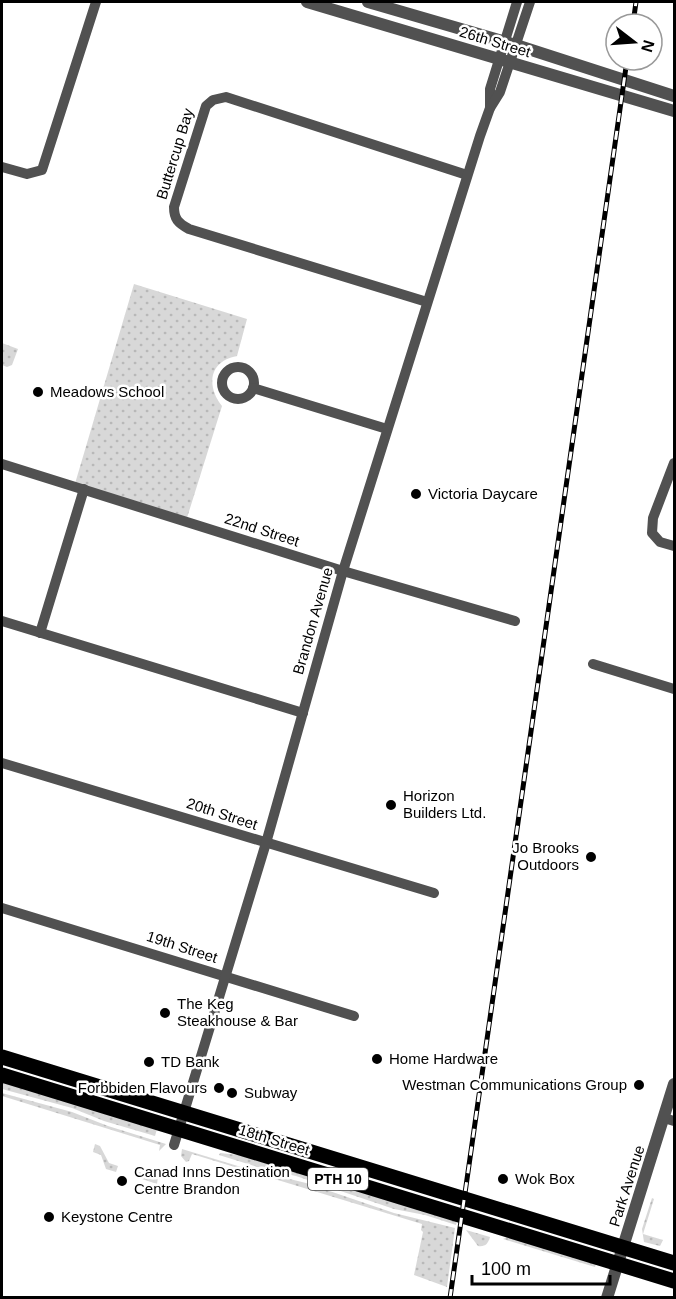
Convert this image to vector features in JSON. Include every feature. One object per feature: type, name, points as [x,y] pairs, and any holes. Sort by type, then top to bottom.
[{"type":"main road","name":"18th Street","points":[[2,1057],[675,1263]]},
{"type":"main road","name":"18th Street","points":[[2,1076],[176,1137],[675,1281]]},
{"type":"street","points":[[2,167],[27,174],[42,170],[96,2]]},
{"type":"street","name":"26th Street","points":[[307,2],[671,110]]},
{"type":"street","name":"26th Street","points":[[368,2],[673,95]]},
{"type":"street","points":[[510,44],[517,2]]},
{"type":"street","points":[[510,44],[530,2]]},
{"type":"street","name":"Brandon Avenue","points":[[176,1137],[266,843],[343,571],[490,108],[490,89],[505,60],[510,44]]},
{"type":"street","points":[[671,110],[673,95]]},
{"type":"street","name":"Buttercup Bay","points":[[427,302],[189,229],[179,224],[174,217],[174,207],[206,106],[213,100],[226,98],[467,175]]},
{"type":"street","points":[[253,388],[387,429]]},
{"type":"street","points":[[675,463],[653,518],[652,533],[660,542],[675,546]]},
{"type":"street","name":"22nd Street","points":[[2,464],[343,571],[515,621]]},
{"type":"street","points":[[40,633],[84,489]]},
{"type":"street","points":[[2,621],[303,713]]},
{"type":"street","points":[[593,664],[675,689]]},
{"type":"street","name":"20th Street","points":[[2,763],[434,893]]},
{"type":"street","name":"19th Street","points":[[2,908],[354,1016]]},
{"type":"street","name":"Park Avenue","points":[[607,1298],[669,1119],[675,1084]]},
{"type":"shaded area","points":[[134,284],[247,319],[237,356],[221,363],[213,375],[214,390],[222,406],[186,521],[74,487]]},
{"type":"shaded area","points":[[2,343],[18,349],[12,365],[7,367],[2,365]]},
{"type":"shaded area","points":[[2,1081],[157,1129],[155,1136],[104,1121],[72,1108],[2,1089]]},
{"type":"shaded area","points":[[2,1093],[72,1112],[166,1144],[159,1151],[160,1145],[2,1096]]},
{"type":"shaded area","points":[[95,1144],[100,1146],[109,1163],[118,1166],[116,1172],[106,1169],[101,1155],[93,1152]]},
{"type":"shaded area","points":[[182,1149],[306,1183],[394,1213],[455,1228],[447,1287],[414,1275],[423,1232],[422,1224],[192,1154],[186,1162],[181,1156]]},
{"type":"shaded area","points":[[220,1153],[239,1155],[457,1221],[456,1225],[425,1215],[394,1209],[296,1176],[267,1170],[219,1155]]},
{"type":"shaded area","points":[[138,1172],[146,1174],[154,1172],[158,1177],[157,1184],[136,1177]]},
{"type":"shaded area","points":[[652,1198],[654,1199],[643,1234],[663,1240],[660,1246],[644,1242],[642,1229]]},
{"type":"shaded area","points":[[466,1230],[490,1237],[488,1242],[478,1246]]},
{"type":"shaded area","points":[[507,1237],[596,1264],[595,1267],[503,1239]]},
{"type":"railway","points":[[635,12],[636,2]]},
{"type":"railway","points":[[450,1298],[625,72]]},
{"type":"place","name":"Meadows School","points":[[38,392]]},
{"type":"place","name":"Victoria Daycare","points":[[416,494]]},
{"type":"place","name":"Horizon Builders Ltd.","points":[[391,805]]},
{"type":"place","name":"Jo Brooks Outdoors","points":[[591,857]]},
{"type":"place","name":"The Keg Steakhouse & Bar","points":[[165,1013]]},
{"type":"place","name":"Home Hardware","points":[[377,1059]]},
{"type":"place","name":"TD Bank","points":[[149,1062]]},
{"type":"place","name":"Westman Communications Group","points":[[639,1085]]},
{"type":"place","name":"Forbbiden Flavours","points":[[219,1088]]},
{"type":"place","name":"Subway","points":[[232,1093]]},
{"type":"place","name":"Wok Box","points":[[503,1179]]},
{"type":"place","name":"Canad Inns Destination Centre Brandon","points":[[122,1181]]},
{"type":"place","name":"Keystone Centre","points":[[49,1217]]}]
